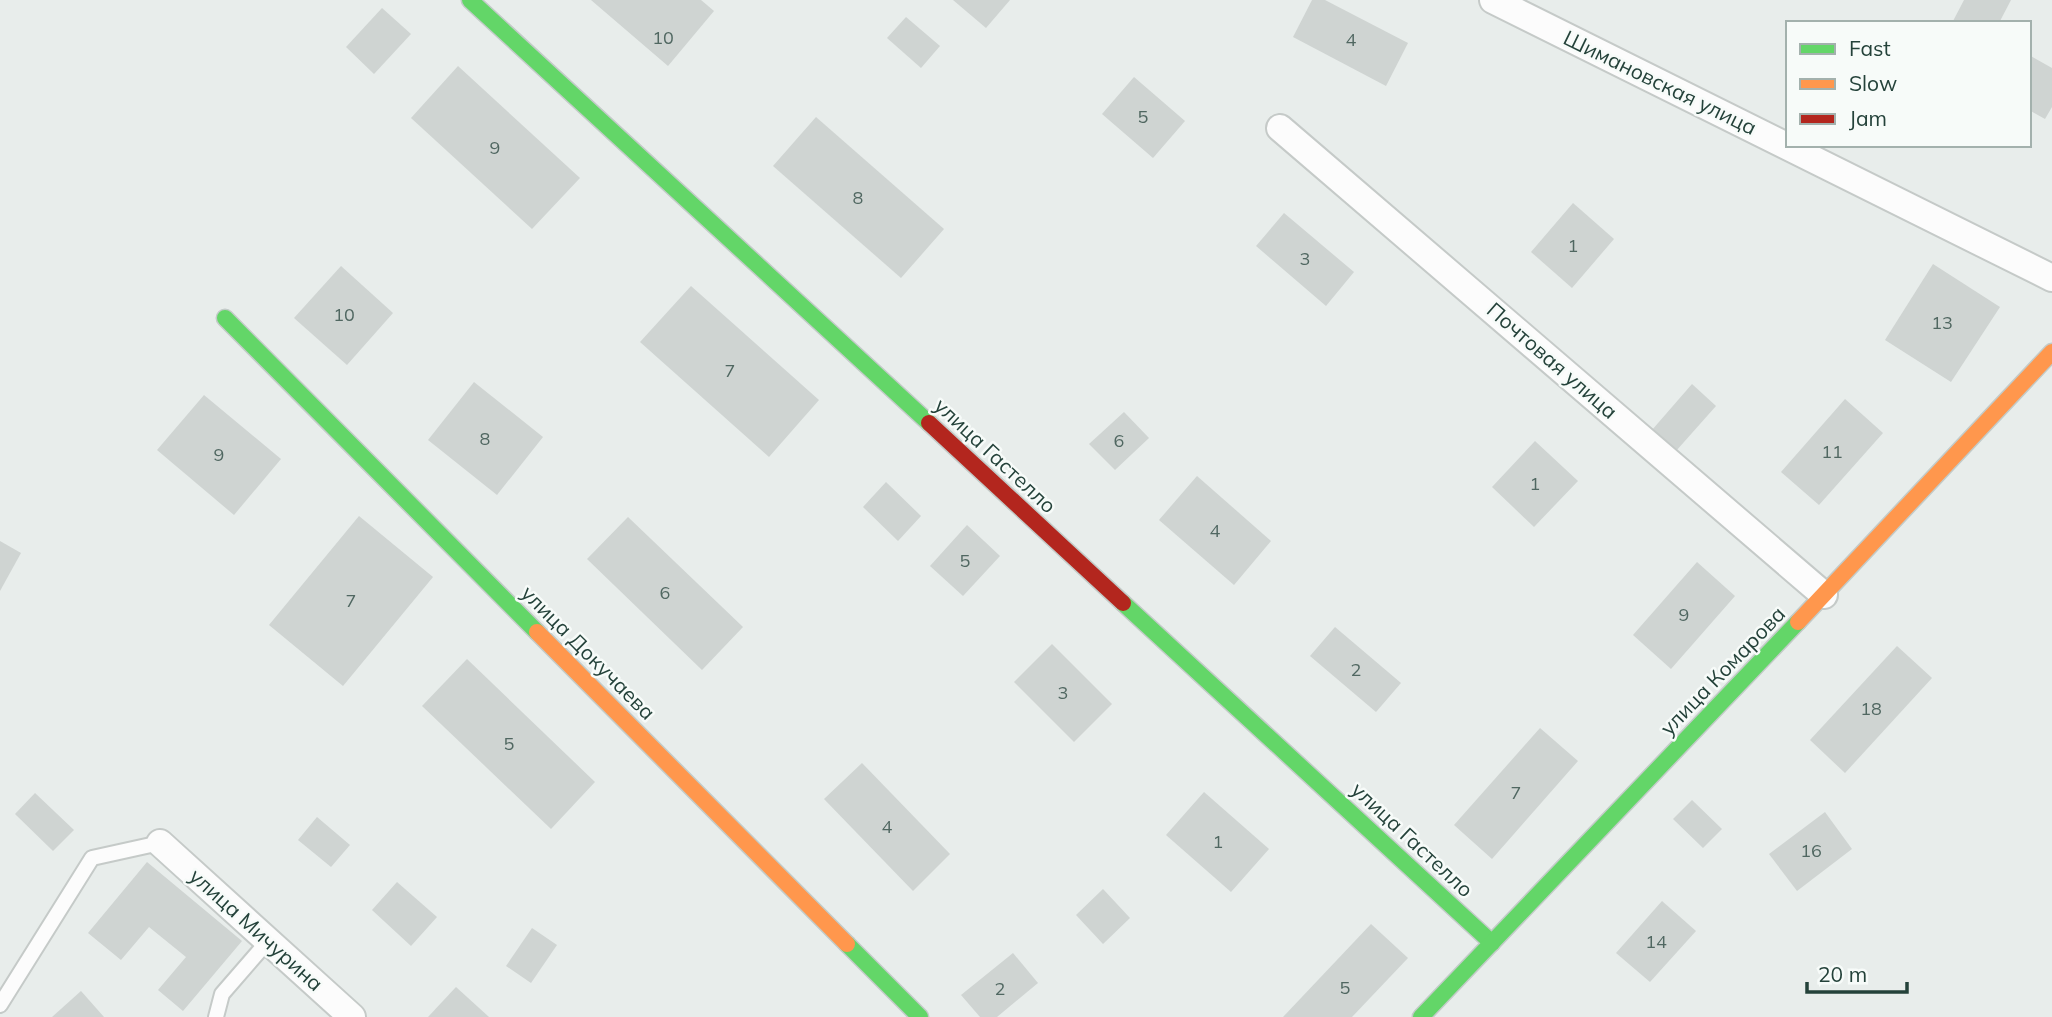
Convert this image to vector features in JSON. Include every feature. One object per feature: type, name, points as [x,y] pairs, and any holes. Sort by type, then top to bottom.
[{"type":"street","name":"улица Гастелло","points":[[470,0],[1492,943]]},
{"type":"street","name":"Шимановская улица","points":[[1493,0],[1786,146]]},
{"type":"street","name":"Почтовая улица","points":[[1280,128],[1825,595]]},
{"type":"street","name":"Шимановская улица","points":[[1789,147],[2052,278]]},
{"type":"street","name":"улица Докучаева","points":[[225,318],[920,1017]]},
{"type":"street","name":"улица Комарова","points":[[1421,1017],[1825,595],[2052,352]]},
{"type":"street","name":"улица Мичурина","points":[[160,843],[352,1017]]},
{"type":"lane","points":[[0,1005],[92,858],[160,843]]},
{"type":"lane","points":[[216,1017],[222,994],[268,941]]},
{"type":"building","points":[[591,0],[701,0],[714,11],[668,66]]},
{"type":"building","points":[[953,0],[1010,0],[986,28]]},
{"type":"building","points":[[1312,0],[1325,0],[1408,43],[1386,86],[1293,37]]},
{"type":"building","points":[[1964,0],[2011,0],[2000,21],[1953,21]]},
{"type":"building","points":[[382,8],[411,34],[374,74],[346,47]]},
{"type":"building","points":[[906,17],[940,46],[921,68],[887,38]]},
{"type":"building","points":[[2031,56],[2052,68],[2052,107],[2045,119],[2031,111]]},
{"type":"building","points":[[458,66],[580,178],[532,229],[411,118]]},
{"type":"building","points":[[1134,77],[1185,121],[1153,158],[1102,114]]},
{"type":"building","points":[[816,117],[944,229],[901,278],[773,166]]},
{"type":"building","points":[[1573,203],[1614,239],[1572,288],[1531,252]]},
{"type":"building","points":[[1284,213],[1354,272],[1326,306],[1256,246]]},
{"type":"building","points":[[1933,264],[2000,307],[1951,382],[1885,340]]},
{"type":"building","points":[[341,266],[393,313],[347,365],[294,318]]},
{"type":"building","points":[[691,286],[819,400],[769,457],[640,342]]},
{"type":"building","points":[[474,382],[543,437],[497,495],[428,440]]},
{"type":"building","points":[[1692,384],[1716,406],[1676,451],[1652,430]]},
{"type":"building","points":[[204,395],[281,459],[234,515],[157,450]]},
{"type":"building","points":[[1845,399],[1883,433],[1819,505],[1781,472]]},
{"type":"building","points":[[1124,412],[1149,438],[1115,470],[1089,444]]},
{"type":"building","points":[[1535,441],[1578,481],[1534,527],[1492,487]]},
{"type":"building","points":[[1197,476],[1271,541],[1234,585],[1159,520]]},
{"type":"building","points":[[886,482],[921,516],[898,541],[863,507]]},
{"type":"building","points":[[359,516],[433,577],[343,686],[269,625]]},
{"type":"building","points":[[628,517],[743,627],[702,670],[587,559]]},
{"type":"building","points":[[967,525],[1000,556],[963,596],[930,566]]},
{"type":"building","points":[[0,541],[21,553],[0,591]]},
{"type":"building","points":[[1697,562],[1735,596],[1671,669],[1633,635]]},
{"type":"building","points":[[1335,627],[1401,683],[1376,712],[1310,656]]},
{"type":"building","points":[[1052,644],[1112,704],[1074,742],[1014,682]]},
{"type":"building","points":[[1897,646],[1932,678],[1845,773],[1810,740]]},
{"type":"building","points":[[467,659],[595,782],[551,829],[422,706]]},
{"type":"building","points":[[1540,728],[1578,761],[1492,859],[1454,825]]},
{"type":"building","points":[[862,763],[950,854],[913,891],[824,799]]},
{"type":"building","points":[[1204,792],[1269,849],[1231,892],[1166,835]]},
{"type":"building","points":[[35,793],[74,830],[53,851],[15,814]]},
{"type":"building","points":[[1692,800],[1722,829],[1703,848],[1673,819]]},
{"type":"building","points":[[1825,812],[1852,849],[1797,891],[1769,854]]},
{"type":"building","points":[[317,817],[350,845],[331,867],[298,840]]},
{"type":"building","points":[[147,862],[242,941],[183,1011],[158,990],[186,957],[149,927],[121,960],[88,933]]},
{"type":"building","points":[[397,882],[437,917],[411,946],[372,910]]},
{"type":"building","points":[[1103,889],[1130,918],[1103,944],[1076,915]]},
{"type":"building","points":[[1662,901],[1696,931],[1650,982],[1616,953]]},
{"type":"building","points":[[1371,924],[1408,958],[1352,1017],[1283,1017]]},
{"type":"building","points":[[532,928],[557,945],[531,983],[506,966]]},
{"type":"building","points":[[1013,953],[1038,983],[997,1017],[980,1017],[961,995]]},
{"type":"building","points":[[456,987],[489,1017],[428,1017]]},
{"type":"building","points":[[81,991],[104,1017],[52,1017]]},
{"type":"traffic: fast","points":[[470,0],[929,423]]},
{"type":"traffic: fast","points":[[225,318],[537,632]]},
{"type":"traffic: fast","points":[[1123,603],[1492,943]]},
{"type":"traffic: fast","points":[[1421,1017],[1798,622]]},
{"type":"traffic: fast","points":[[847,944],[920,1017]]},
{"type":"traffic: slow","points":[[1798,622],[2052,352]]},
{"type":"traffic: slow","points":[[537,632],[847,944]]},
{"type":"traffic: jam","points":[[929,423],[1123,603]]}]
